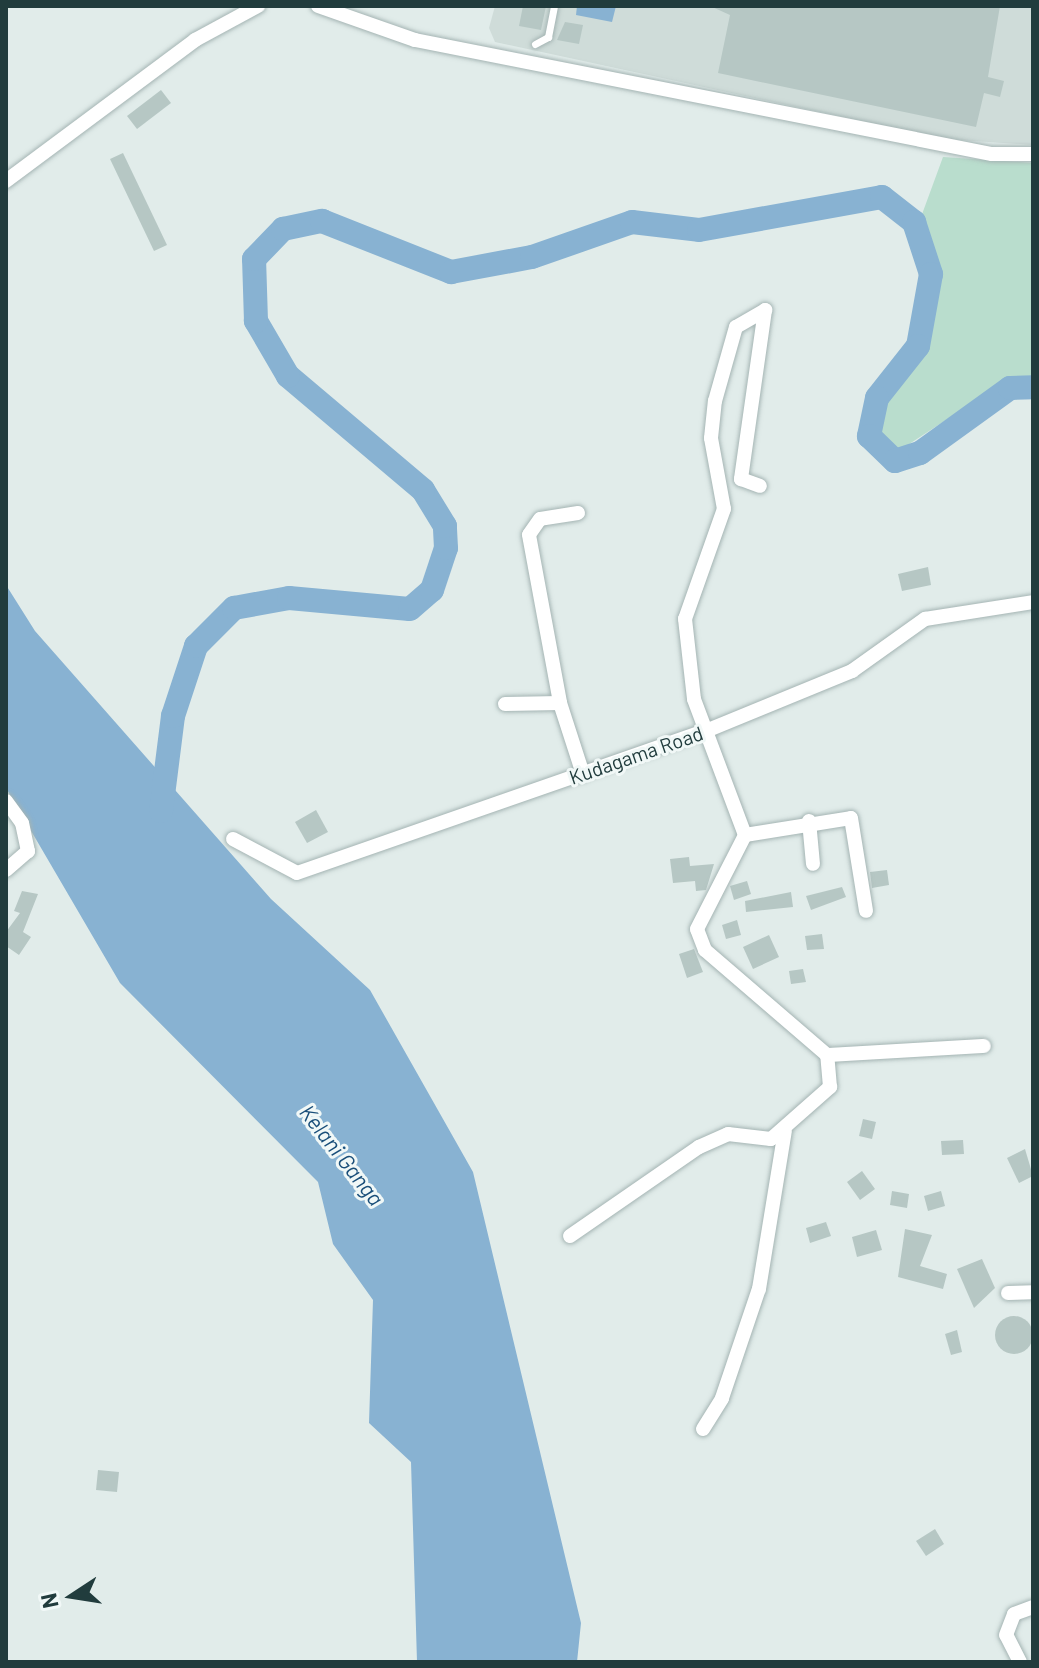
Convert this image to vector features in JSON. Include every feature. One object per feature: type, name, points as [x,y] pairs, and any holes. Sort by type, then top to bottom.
[{"type":"street","points":[[6,181],[195,40],[258,6]]},
{"type":"street","points":[[318,6],[415,40],[992,154],[1033,154]]},
{"type":"street","points":[[570,1236],[699,1147],[728,1134],[771,1139],[785,1131],[830,1087],[827,1055],[700,942],[697,929],[745,835],[694,699],[685,619],[724,509],[711,438],[715,401],[736,327],[765,310],[741,479],[760,486]]},
{"type":"street","points":[[578,513],[540,519],[529,535],[560,703],[583,774]]},
{"type":"street","name":"Kudagama Road","points":[[233,839],[297,873],[708,730],[852,671],[925,619],[1033,602]]},
{"type":"street","points":[[505,704],[560,703]]},
{"type":"street","points":[[6,801],[22,823],[28,851],[6,870]]},
{"type":"street","points":[[745,835],[809,821],[851,818],[866,911]]},
{"type":"street","points":[[809,821],[813,864]]},
{"type":"street","points":[[827,1055],[984,1046]]},
{"type":"street","points":[[703,1429],[722,1398],[759,1289],[785,1131]]},
{"type":"street","points":[[1008,1293],[1033,1292]]},
{"type":"street","points":[[1020,1662],[1006,1635],[1014,1614],[1033,1607]]},
{"type":"lane","points":[[535,44],[548,37],[554,6]]},
{"type":"shaded area","points":[[495,6],[1033,6],[1033,145],[945,139],[495,42],[489,28]]},
{"type":"green space","points":[[943,157],[1033,163],[1033,379],[1007,380],[897,452],[878,434],[884,402],[926,349],[939,273],[921,217]]},
{"type":"water","points":[[577,6],[616,6],[612,22],[576,15]]},
{"type":"water","name":"Kelani Ganga","points":[[6,585],[35,631],[271,899],[370,990],[473,1172],[581,1623],[577,1662],[417,1662],[411,1462],[369,1423],[373,1300],[333,1244],[318,1182],[120,983],[6,788]]},
{"type":"building","points":[[523,6],[546,6],[541,30],[519,26]]},
{"type":"building","points":[[710,6],[1000,6],[988,77],[1004,81],[1000,97],[984,93],[976,127],[718,73],[730,15]]},
{"type":"building","points":[[565,22],[583,25],[579,44],[557,40]]},
{"type":"building","points":[[161,90],[171,103],[137,129],[127,116]]},
{"type":"building","points":[[123,153],[167,245],[154,251],[110,159]]},
{"type":"building","points":[[928,567],[931,585],[902,591],[898,574]]},
{"type":"building","points":[[316,810],[328,832],[307,843],[295,822]]},
{"type":"building","points":[[689,857],[690,866],[714,864],[706,890],[696,891],[695,881],[673,883],[670,859]]},
{"type":"building","points":[[887,870],[889,885],[872,888],[870,872]]},
{"type":"building","points":[[747,881],[751,894],[734,900],[730,886]]},
{"type":"building","points":[[842,887],[846,897],[811,910],[806,896]]},
{"type":"building","points":[[22,891],[38,894],[23,932],[31,937],[19,955],[6,946],[6,932],[20,913],[14,911]]},
{"type":"building","points":[[791,892],[793,907],[746,912],[745,901]]},
{"type":"building","points":[[737,920],[741,935],[726,939],[722,925]]},
{"type":"building","points":[[822,934],[824,949],[807,950],[805,936]]},
{"type":"building","points":[[769,935],[779,957],[753,969],[743,947]]},
{"type":"building","points":[[694,949],[703,972],[687,978],[679,954]]},
{"type":"building","points":[[803,969],[806,982],[791,984],[789,971]]},
{"type":"building","points":[[863,1119],[876,1122],[872,1139],[859,1136]]},
{"type":"building","points":[[963,1140],[964,1154],[942,1155],[941,1141]]},
{"type":"building","points":[[1025,1149],[1033,1176],[1019,1183],[1007,1158]]},
{"type":"building","points":[[862,1171],[875,1189],[860,1200],[847,1182]]},
{"type":"building","points":[[892,1191],[909,1194],[907,1208],[890,1205]]},
{"type":"building","points":[[941,1191],[945,1206],[928,1211],[924,1196]]},
{"type":"building","points":[[826,1222],[831,1236],[810,1243],[806,1228]]},
{"type":"building","points":[[905,1229],[932,1235],[920,1266],[947,1274],[943,1289],[898,1277]]},
{"type":"building","points":[[876,1230],[882,1250],[857,1257],[852,1237]]},
{"type":"building","points":[[982,1259],[995,1288],[974,1308],[957,1269]]},
{"type":"building","points":[[1014,1316],[1027,1322],[1033,1335],[1027,1348],[1014,1354],[1001,1348],[995,1335],[1001,1322]]},
{"type":"building","points":[[957,1330],[962,1352],[951,1355],[945,1334]]},
{"type":"building","points":[[98,1470],[119,1472],[117,1492],[96,1490]]},
{"type":"building","points":[[935,1529],[944,1544],[926,1556],[916,1541]]},
{"type":"waterway","points":[[161,811],[173,716],[196,646],[234,608],[289,598],[410,609],[432,590],[446,548],[445,526],[423,490],[288,376],[256,321],[254,259],[283,229],[322,221],[451,272],[532,257],[632,222],[699,230],[882,197],[914,222],[931,274],[918,346],[877,398],[869,436],[895,461],[920,453],[1010,388],[1033,387]]}]
